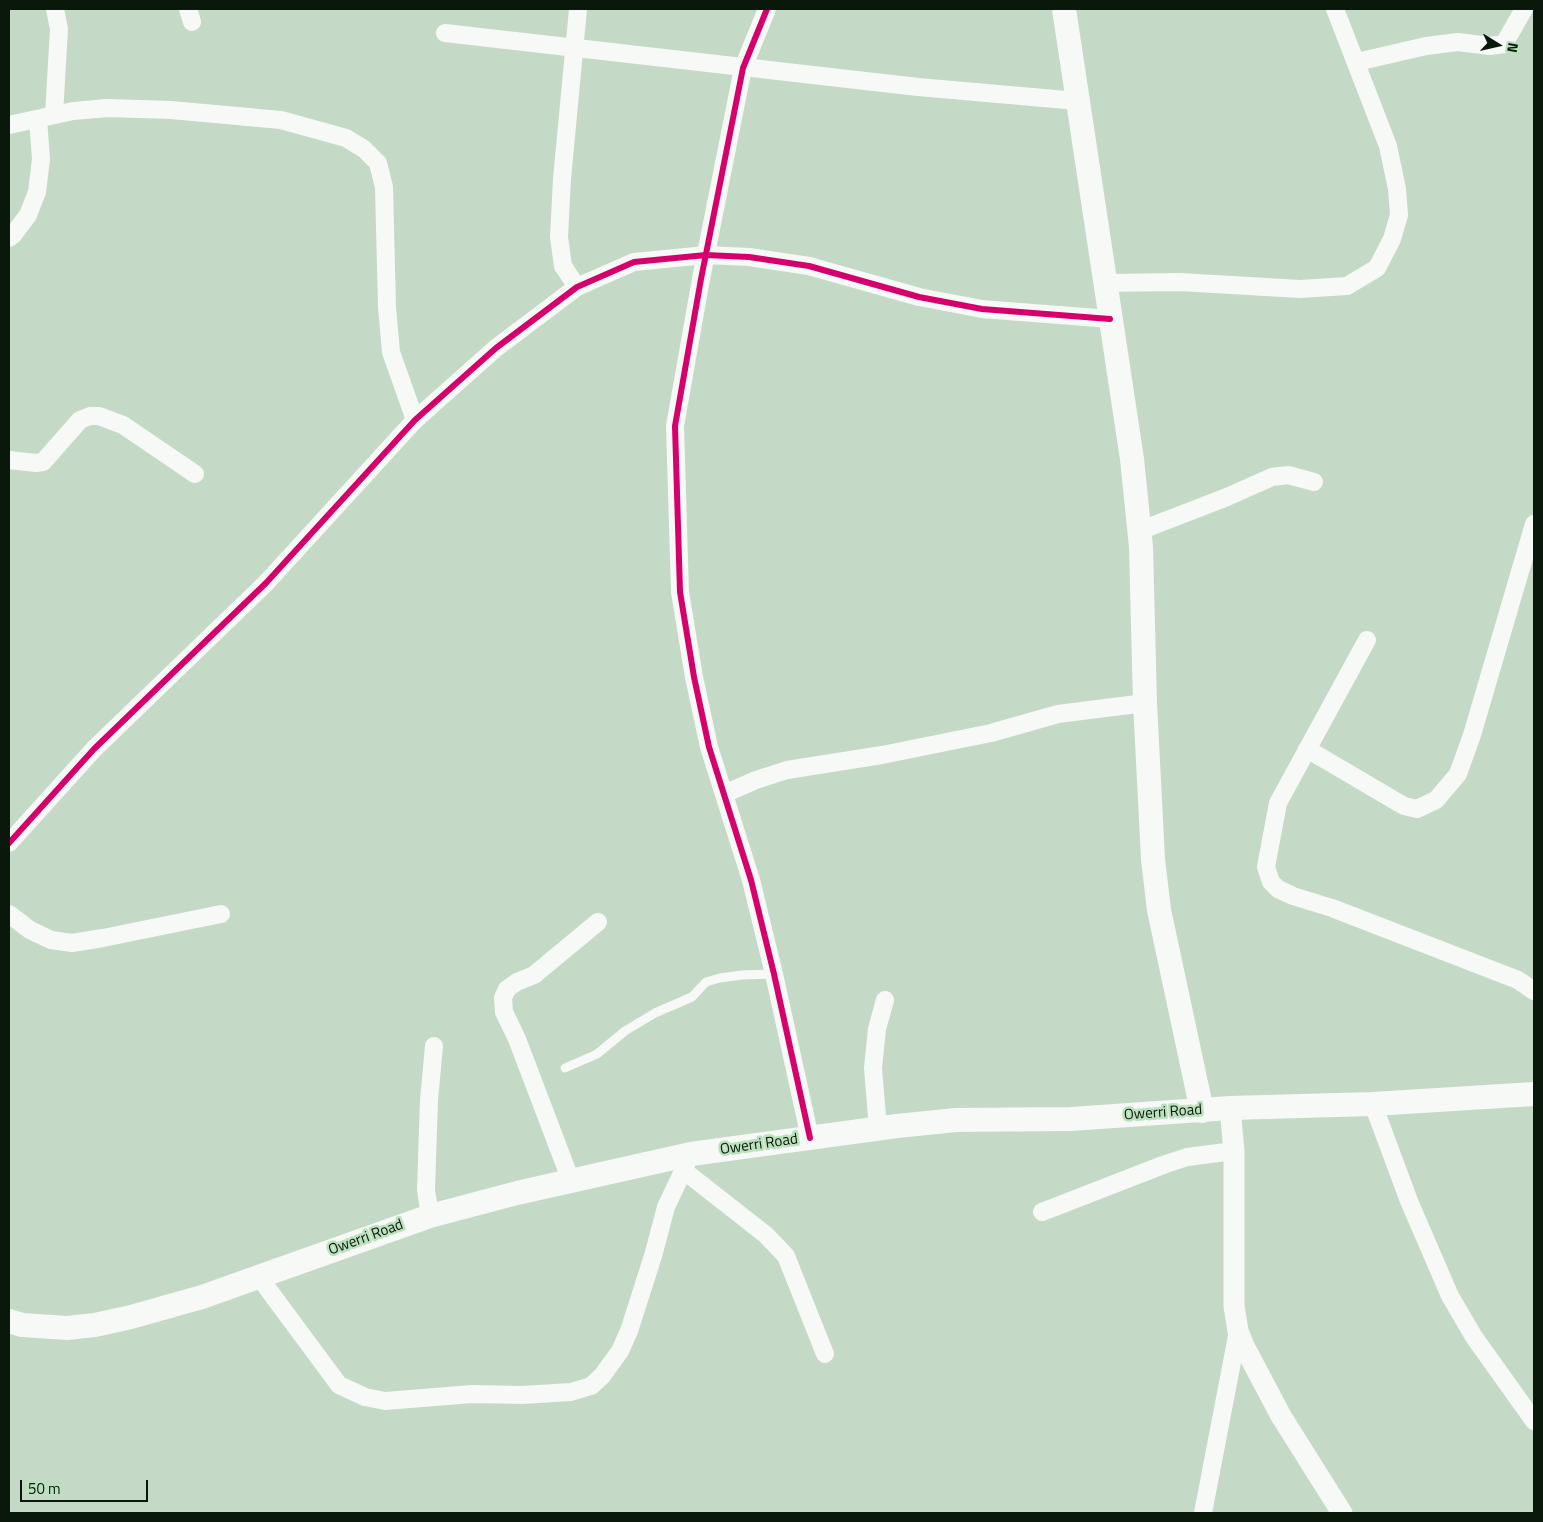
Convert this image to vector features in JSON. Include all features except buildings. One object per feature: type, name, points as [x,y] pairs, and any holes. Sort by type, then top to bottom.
[{"type":"main road","points":[[1064,9],[1132,460],[1139,531],[1153,859],[1159,910],[1202,1111]]},
{"type":"main road","name":"Owerri Road","points":[[13,1327],[66,1328],[95,1325],[202,1297],[430,1216],[571,1181],[687,1162],[810,1138],[956,1120],[1071,1119],[1230,1108],[1373,1104],[1534,1094]]},
{"type":"street","points":[[9,238],[28,215],[36,192],[59,29],[55,9]]},
{"type":"street","points":[[577,287],[563,266],[558,237],[578,9]]},
{"type":"street","points":[[767,9],[743,68],[706,255],[676,426],[680,592],[708,747],[751,880],[810,1138]]},
{"type":"street","points":[[1105,283],[1180,282],[1300,289],[1347,286],[1377,268],[1392,240],[1400,215],[1397,189],[1388,146],[1335,9]]},
{"type":"street","points":[[1357,62],[1426,46],[1458,42],[1490,46],[1504,44],[1524,9]]},
{"type":"street","points":[[445,32],[743,68],[918,87],[1078,101]]},
{"type":"street","points":[[9,125],[73,111],[171,110],[281,120],[346,138],[364,149],[378,163],[384,187],[387,307],[391,352],[415,420]]},
{"type":"street","points":[[12,833],[94,749],[266,584],[415,420],[496,348],[577,287],[634,262],[706,255],[749,257],[809,266],[918,297],[982,309],[1110,319]]},
{"type":"street","points":[[9,460],[43,462],[80,420],[90,416],[99,416],[123,425],[195,474]]},
{"type":"street","points":[[1139,531],[1272,478],[1288,475],[1314,482]]},
{"type":"street","points":[[1307,749],[1404,806],[1417,809],[1436,800],[1458,774],[1472,735],[1534,524]]},
{"type":"street","points":[[1366,640],[1278,803],[1266,867],[1270,882],[1278,889],[1293,896],[1341,912],[1518,980],[1534,991]]},
{"type":"street","points":[[724,794],[756,780],[788,770],[882,755],[991,733],[1058,714],[1145,703]]},
{"type":"street","points":[[9,914],[30,930],[51,940],[72,943],[221,914]]},
{"type":"street","points":[[571,1181],[517,1039],[504,1012],[504,998],[507,989],[517,982],[534,975],[598,922]]},
{"type":"street","points":[[878,1129],[873,1068],[877,1029],[886,1000]]},
{"type":"street","points":[[430,1216],[426,1190],[429,1100],[434,1046]]},
{"type":"street","points":[[1373,1104],[1409,1201],[1450,1296],[1474,1337],[1534,1421]]},
{"type":"street","points":[[1230,1108],[1234,1151],[1234,1306],[1238,1331],[1244,1346],[1282,1416],[1342,1513]]},
{"type":"street","points":[[1042,1212],[1171,1162],[1187,1157],[1234,1151]]},
{"type":"street","points":[[259,1277],[339,1385],[365,1397],[385,1401],[472,1394],[522,1395],[571,1392],[591,1386],[602,1376],[620,1351],[629,1331],[653,1256],[666,1207],[687,1162],[786,1256],[825,1354]]},
{"type":"street","points":[[1203,1513],[1238,1331]]},
{"type":"lane","points":[[565,1068],[597,1054],[625,1031],[655,1013],[692,997],[706,982],[742,975],[774,974]]},
{"type":"cycle path","points":[[767,9],[743,68],[701,279],[675,426],[680,592],[694,677],[709,747],[751,880],[810,1138]]},
{"type":"cycle path","points":[[9,843],[94,749],[266,583],[415,420],[496,348],[577,287],[634,262],[706,255],[749,257],[809,266],[919,297],[982,309],[1110,319]]}]
